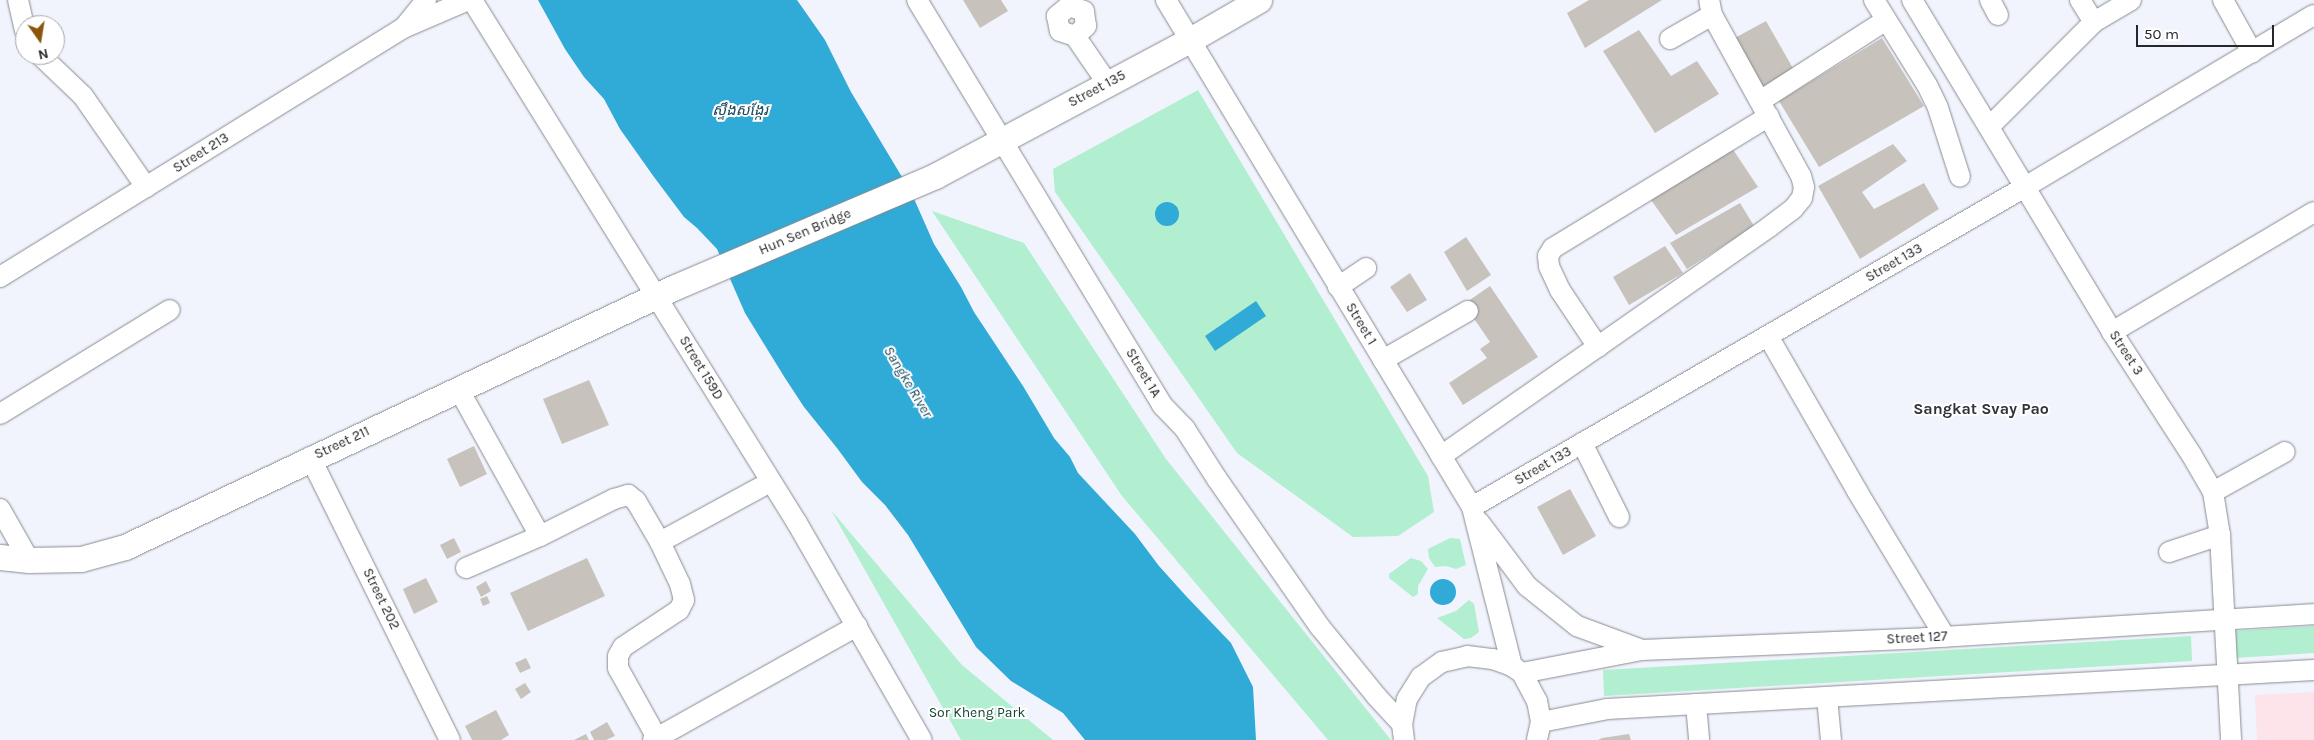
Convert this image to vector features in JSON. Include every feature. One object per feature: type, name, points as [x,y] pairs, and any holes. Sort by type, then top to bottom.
[{"type":"main road","name":"Street 135","points":[[934,176],[1190,40],[1259,0]]},
{"type":"main road","name":"Hun Sen Bridge","points":[[666,291],[934,176]]},
{"type":"main road","name":"Street 211","points":[[0,557],[29,560],[81,559],[125,547],[666,291]]},
{"type":"street","points":[[18,0],[21,15]]},
{"type":"street","name":"Street 213","points":[[403,28],[426,0]]},
{"type":"street","name":"Street 213","points":[[0,277],[403,28],[468,0]]},
{"type":"street","name":"Street 159D","points":[[472,0],[666,291],[770,482],[798,523],[922,740]]},
{"type":"street","name":"Street 1A","points":[[917,0],[1162,405],[1185,429],[1216,479],[1320,627],[1403,732]]},
{"type":"street","name":"Street 1","points":[[1166,0],[1473,511],[1517,669],[1536,702],[1539,731]]},
{"type":"street","points":[[1874,0],[1930,93],[1960,177]]},
{"type":"street","name":"Street 3","points":[[1912,0],[2112,332],[2191,454],[2213,492],[2220,536],[2231,740]]},
{"type":"street","points":[[2080,0],[2094,22]]},
{"type":"street","points":[[1989,128],[2094,22],[2131,0]]},
{"type":"street","points":[[2222,0],[2252,52]]},
{"type":"street","points":[[1441,456],[1769,227],[1793,209],[1802,198],[1804,187],[1801,176],[1710,8],[1670,39]]},
{"type":"street","name":"Street 133","points":[[1473,511],[1582,443],[2025,187],[2314,15]]},
{"type":"street","points":[[1598,346],[1560,290],[1548,266],[1548,256],[1553,248],[1765,108],[1886,20]]},
{"type":"street","points":[[1075,36],[1108,84]]},
{"type":"street","points":[[50,65],[83,96],[146,187]]},
{"type":"street","points":[[2112,332],[2314,212]]},
{"type":"street","points":[[1338,287],[1366,268]]},
{"type":"street","points":[[0,414],[170,310]]},
{"type":"street","points":[[1383,360],[1468,311]]},
{"type":"street","points":[[1768,336],[1857,492],[1945,637]]},
{"type":"street","points":[[458,388],[540,536]]},
{"type":"street","points":[[1582,443],[1619,517]]},
{"type":"street","points":[[2213,492],[2285,452]]},
{"type":"street","name":"Street 202","points":[[310,458],[450,740]]},
{"type":"street","points":[[660,542],[770,482]]},
{"type":"street","points":[[466,568],[540,536],[614,499],[628,495],[636,501],[660,542],[680,584],[684,600],[678,610],[623,647],[618,656],[618,668],[655,739],[857,626]]},
{"type":"street","points":[[0,509],[29,560]]},
{"type":"street","points":[[1473,511],[1527,586],[1577,626],[1642,650]]},
{"type":"street","points":[[2169,552],[2220,536]]},
{"type":"street","name":"Street 127","points":[[1517,669],[1642,650],[1945,637],[2314,614]]},
{"type":"street","points":[[1403,732],[1407,699],[1421,677],[1442,662],[1467,656],[1493,659],[1517,669]]},
{"type":"street","points":[[1539,731],[1607,709],[2314,670]]},
{"type":"street","points":[[1827,697],[1831,740]]},
{"type":"street","points":[[1696,704],[1699,740]]},
{"type":"shaded area","points":[[2314,692],[2314,740],[2257,740],[2255,695]]},
{"type":"green space","points":[[1198,90],[1428,476],[1434,512],[1398,536],[1353,537],[1237,453],[1055,192],[1053,169]]},
{"type":"green space","points":[[932,211],[1024,243],[1166,459],[1391,740],[1328,740],[1122,496]]},
{"type":"green space","name":"Sor Kheng Park","points":[[831,510],[962,665],[1053,740],[961,740]]},
{"type":"green space","points":[[1450,538],[1460,539],[1466,565],[1456,569],[1446,566],[1435,567],[1429,558],[1428,549]]},
{"type":"green space","points":[[1411,558],[1421,561],[1428,569],[1418,586],[1418,594],[1413,597],[1389,578],[1389,574]]},
{"type":"green space","points":[[1469,600],[1474,604],[1479,632],[1471,638],[1464,639],[1437,618],[1456,611]]},
{"type":"green space","points":[[2314,626],[2314,653],[2235,658],[2233,631]]},
{"type":"green space","points":[[2191,636],[2192,661],[1604,696],[1603,670]]},
{"type":"water","name":"ស្ទឹងសង្កែរ","points":[[538,0],[797,0],[825,40],[851,92],[911,192],[934,244],[974,312],[1023,386],[1054,438],[1070,457],[1078,473],[1135,534],[1159,566],[1186,596],[1231,643],[1253,687],[1256,740],[1085,740],[1063,713],[1011,681],[976,647],[908,535],[885,505],[862,482],[804,407],[785,378],[745,313],[717,249],[684,217],[654,177],[620,129],[604,99],[584,77],[565,49]]},
{"type":"water","points":[[1167,202],[1172,203],[1178,209],[1178,219],[1172,225],[1167,226],[1162,225],[1156,219],[1155,214],[1156,209],[1162,203]]},
{"type":"water","points":[[1256,301],[1266,316],[1215,351],[1205,336]]},
{"type":"water","points":[[1443,579],[1452,583],[1456,592],[1452,601],[1443,605],[1434,601],[1430,592],[1434,583]]},
{"type":"building","points":[[963,0],[1001,0],[1008,11],[980,28]]},
{"type":"building","points":[[1589,0],[1662,0],[1585,48],[1567,13]]},
{"type":"building","points":[[1766,21],[1794,70],[1762,88],[1733,39]]},
{"type":"building","points":[[1639,30],[1671,76],[1697,61],[1719,94],[1655,133],[1603,51]]},
{"type":"building","points":[[1882,38],[1924,106],[1819,167],[1779,101]]},
{"type":"building","points":[[1893,144],[1907,161],[1862,192],[1874,209],[1924,183],[1939,209],[1860,259],[1818,186]]},
{"type":"building","points":[[1732,148],[1758,187],[1676,235],[1651,200]]},
{"type":"building","points":[[1740,203],[1754,226],[1687,269],[1670,243]]},
{"type":"building","points":[[1466,237],[1491,275],[1467,291],[1444,252]]},
{"type":"building","points":[[1665,246],[1683,273],[1629,305],[1613,277]]},
{"type":"building","points":[[1410,273],[1427,300],[1407,312],[1390,287]]},
{"type":"building","points":[[1490,286],[1538,357],[1463,405],[1449,383],[1487,358],[1480,349],[1490,342],[1464,304]]},
{"type":"building","points":[[589,380],[609,425],[562,444],[543,399]]},
{"type":"building","points":[[474,446],[487,474],[460,487],[447,459]]},
{"type":"building","points":[[1570,489],[1596,536],[1563,555],[1537,507]]},
{"type":"building","points":[[454,538],[461,552],[447,559],[440,545]]},
{"type":"building","points":[[587,558],[605,596],[528,631],[510,593]]},
{"type":"building","points":[[426,578],[438,602],[414,614],[403,589]]},
{"type":"building","points":[[486,581],[491,591],[481,597],[476,587]]},
{"type":"building","points":[[487,596],[490,603],[483,606],[480,599]]},
{"type":"building","points":[[526,658],[531,668],[520,673],[515,663]]},
{"type":"building","points":[[525,683],[531,692],[521,699],[515,689]]},
{"type":"building","points":[[496,710],[509,735],[501,740],[472,740],[465,726]]},
{"type":"building","points":[[607,722],[615,736],[606,740],[594,740],[590,732]]},
{"type":"building","points":[[586,734],[589,740],[574,740]]},
{"type":"building","points":[[1629,734],[1631,740],[1598,740],[1602,738]]},
{"type":"district","name":"Sangkat Svay Pao","points":[[1981,409]]},
{"type":"water label","name":"Sangke River","points":[[908,382]]}]
